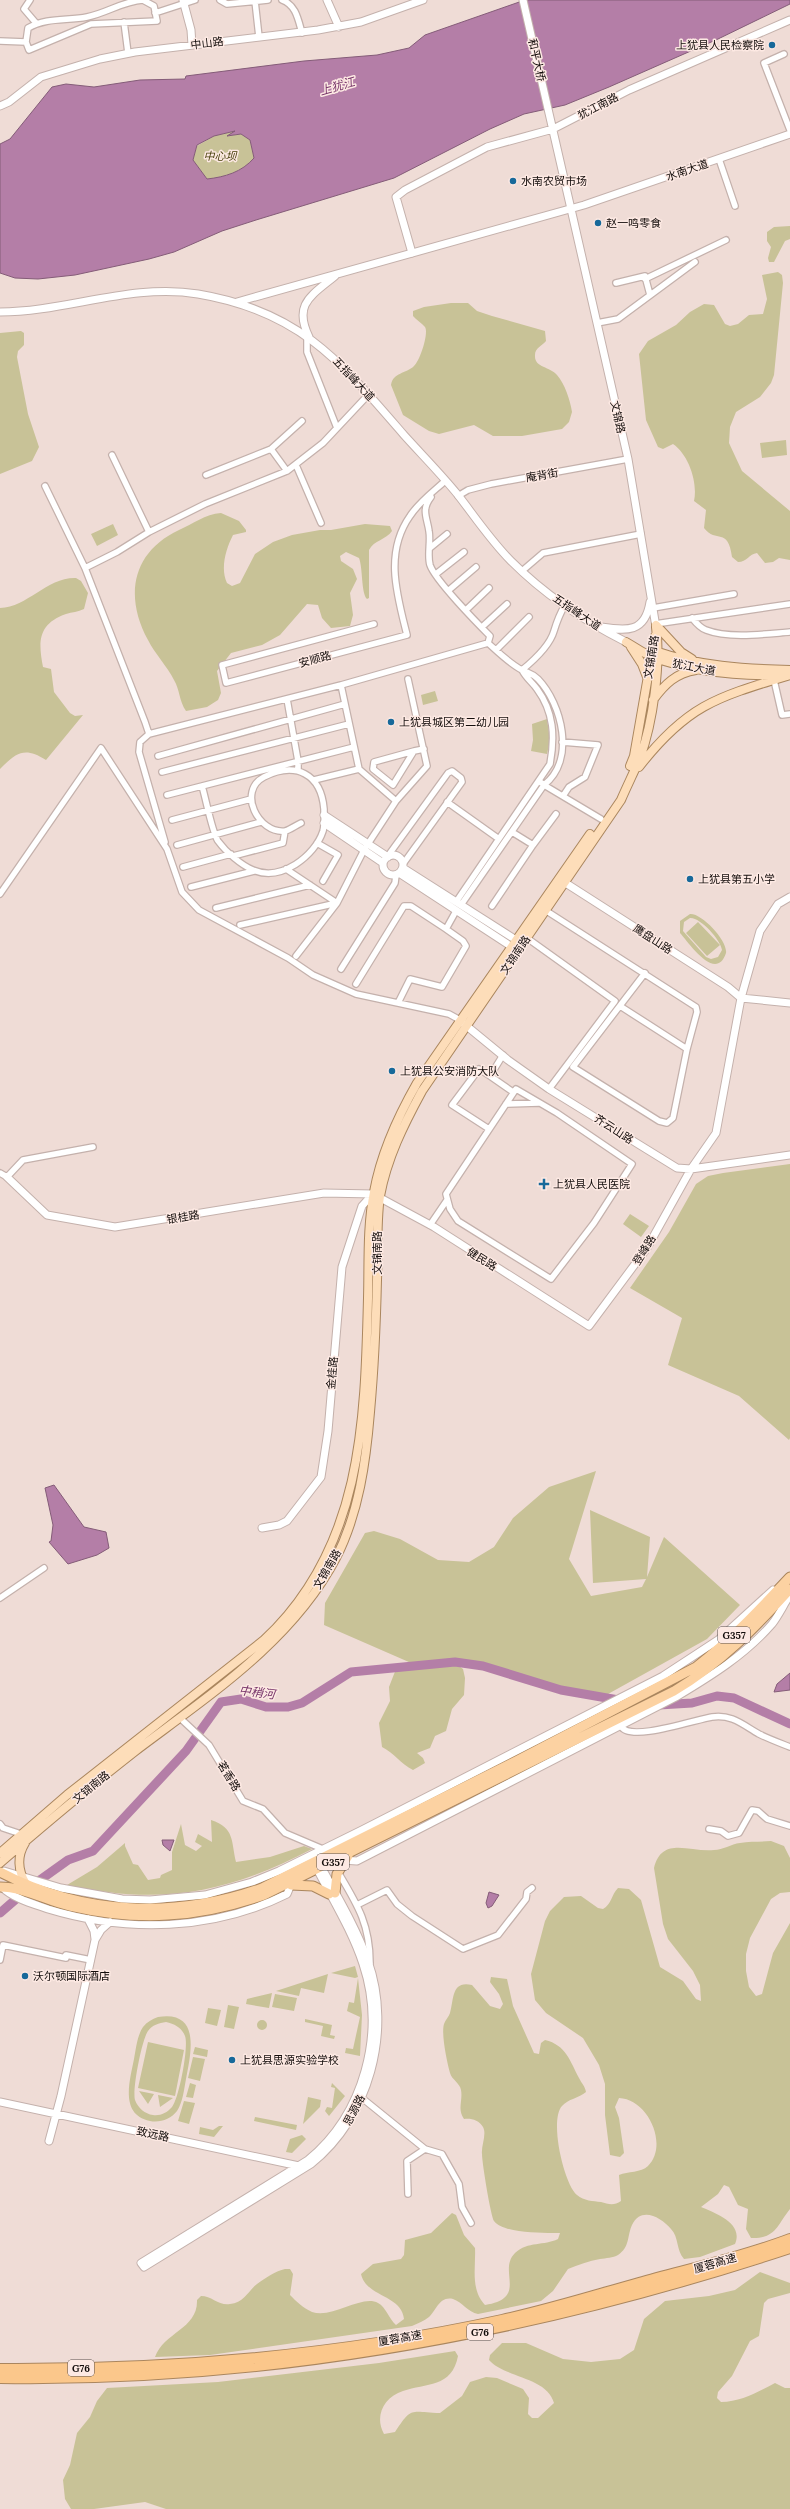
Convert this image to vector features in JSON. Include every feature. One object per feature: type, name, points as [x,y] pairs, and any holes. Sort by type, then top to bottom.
[{"type":"highway","name":"G357","points":[[11,1883],[57,1891],[112,1907],[175,1908],[234,1898],[318,1866],[342,1859],[598,1723],[667,1682],[696,1667],[720,1648],[790,1576]]},
{"type":"highway","name":"G357","points":[[0,1871],[11,1883],[43,1903],[113,1914],[174,1916],[203,1913],[235,1905],[291,1884],[318,1866],[326,1852],[598,1723],[675,1694],[723,1658],[754,1629],[790,1589]]},
{"type":"highway","points":[[291,1884],[313,1886],[332,1893],[342,1859]]},
{"type":"highway","name":"厦蓉高速","points":[[0,2369],[161,2370],[290,2355],[502,2320],[714,2264],[790,2240]]},
{"type":"highway","name":"厦蓉高速","points":[[0,2378],[299,2362],[373,2351],[499,2329],[716,2272],[790,2248]]},
{"type":"main road","name":"文锦南路","points":[[463,1023],[527,938],[621,800],[640,757],[653,700],[656,626]]},
{"type":"main road","points":[[656,626],[681,652],[696,661]]},
{"type":"main road","points":[[626,642],[640,659],[648,680]]},
{"type":"main road","name":"犹江大道","points":[[626,642],[701,669],[752,676],[790,675]]},
{"type":"main road","name":"文锦南路","points":[[0,1853],[67,1795],[264,1640],[280,1624],[316,1576],[329,1552],[347,1506],[357,1458],[367,1352],[377,1195],[403,1125],[463,1023],[514,944],[617,797],[634,756],[648,680],[656,654]]},
{"type":"main road","name":"犹江大道","points":[[656,654],[752,669],[790,670]]},
{"type":"main road","points":[[653,700],[673,678],[682,673],[701,669]]},
{"type":"main road","points":[[630,779],[659,742],[688,716],[704,705],[734,691],[790,675]]},
{"type":"main road","name":"文锦南路","points":[[0,1863],[180,1718],[286,1629],[322,1581],[343,1542],[355,1506],[366,1451],[375,1337],[377,1195]]},
{"type":"main road","points":[[0,1845],[21,1834]]},
{"type":"main road","points":[[11,1883],[20,1855],[26,1842],[32,1836]]},
{"type":"street","points":[[30,0],[24,10],[36,23]]},
{"type":"street","points":[[143,0],[154,6],[155,13],[156,20],[91,24],[29,50],[26,42],[28,28],[36,23],[88,17],[130,1],[143,0]]},
{"type":"street","points":[[155,13],[183,2],[196,0]]},
{"type":"street","points":[[220,0],[227,4],[268,0]]},
{"type":"street","points":[[282,0],[289,3],[295,10],[302,32]]},
{"type":"street","points":[[326,0],[339,27]]},
{"type":"street","name":"中山路","points":[[0,106],[9,102],[41,77],[71,66],[128,54],[339,27],[361,22],[423,0]]},
{"type":"street","name":"和平大桥","points":[[523,0],[553,129]]},
{"type":"street","points":[[255,1],[259,37]]},
{"type":"street","points":[[183,2],[191,30],[192,45]]},
{"type":"street","name":"犹江南路","points":[[412,253],[396,197],[405,190],[487,147],[553,129],[629,90],[790,20]]},
{"type":"street","points":[[124,22],[128,54]]},
{"type":"street","points":[[0,41],[26,42]]},
{"type":"street","points":[[784,54],[764,63],[790,130]]},
{"type":"street","name":"文锦路","points":[[553,129],[628,459],[656,626]]},
{"type":"street","name":"水南大道","points":[[237,302],[571,209],[790,134]]},
{"type":"street","points":[[719,159],[735,206]]},
{"type":"street","points":[[646,279],[726,240]]},
{"type":"street","points":[[597,323],[618,319],[695,262]]},
{"type":"street","points":[[337,428],[307,352],[308,337],[302,323],[301,310],[311,297],[339,273]]},
{"type":"street","points":[[616,283],[645,276],[650,295]]},
{"type":"street","name":"五指峰大道","points":[[0,313],[74,304],[120,295],[158,292],[195,294],[237,302],[284,323],[308,337],[335,358],[369,394],[458,496],[510,560],[565,605],[593,625],[626,642]]},
{"type":"street","points":[[85,568],[117,552],[149,532],[205,504],[287,471],[296,465],[337,428],[369,394]]},
{"type":"street","points":[[206,475],[271,448],[302,421]]},
{"type":"street","points":[[271,448],[287,471]]},
{"type":"street","points":[[112,455],[149,532]]},
{"type":"street","name":"庵背街","points":[[458,496],[468,490],[491,484],[628,459]]},
{"type":"street","points":[[296,465],[321,524]]},
{"type":"street","name":"安顺路","points":[[374,624],[222,665],[226,683],[407,635],[395,584],[396,548],[409,516],[445,481]]},
{"type":"street","points":[[45,486],[85,568],[148,734]]},
{"type":"street","points":[[438,487],[425,505],[424,512],[429,530],[430,563],[436,574],[449,590],[490,636],[488,643]]},
{"type":"street","points":[[430,548],[447,534]]},
{"type":"street","points":[[522,571],[543,553],[641,534]]},
{"type":"street","points":[[436,574],[464,552]]},
{"type":"street","points":[[449,590],[476,567]]},
{"type":"street","points":[[466,610],[489,588]]},
{"type":"street","points":[[653,608],[734,594]]},
{"type":"street","points":[[593,625],[619,630],[638,626],[645,620],[649,612],[651,596]]},
{"type":"street","points":[[482,627],[507,604]]},
{"type":"street","points":[[656,626],[692,618],[790,604]]},
{"type":"street","points":[[522,670],[532,662],[554,632],[557,617],[565,605]]},
{"type":"street","points":[[496,650],[529,617]]},
{"type":"street","points":[[692,618],[701,628],[714,632],[752,635],[790,632]]},
{"type":"street","points":[[457,906],[512,832],[542,783],[551,759],[554,739],[546,705],[535,687],[522,670],[488,643]]},
{"type":"street","points":[[463,1023],[449,1014],[356,994],[313,975],[288,958],[199,910],[182,892],[167,849],[139,752],[140,742],[148,734],[341,685],[488,643]]},
{"type":"street","points":[[446,928],[457,906],[500,839],[542,783],[552,778],[559,762],[562,741],[557,711],[541,683],[531,672],[522,670]]},
{"type":"street","points":[[296,956],[336,903],[366,847],[396,801],[427,766],[408,679]]},
{"type":"street","points":[[774,680],[782,715],[790,714]]},
{"type":"street","points":[[535,687],[541,683]]},
{"type":"street","points":[[341,685],[359,769],[396,801]]},
{"type":"street","points":[[287,699],[298,761],[298,771]]},
{"type":"street","points":[[158,756],[345,704]]},
{"type":"street","points":[[162,772],[349,724]]},
{"type":"street","points":[[554,739],[598,745],[585,777],[569,787],[563,796]]},
{"type":"street","points":[[167,795],[354,747]]},
{"type":"street","points":[[0,894],[101,748],[167,849]]},
{"type":"street","points":[[414,751],[393,785],[373,769],[374,762],[414,751],[424,749]]},
{"type":"street","points":[[551,759],[559,762]]},
{"type":"street","points":[[314,780],[359,769]]},
{"type":"street","points":[[190,887],[254,871],[286,869],[299,863],[318,843],[324,823],[324,815],[320,791],[314,780],[298,771],[282,771],[263,778],[253,785],[251,799],[261,822],[271,830],[286,831],[301,822]]},
{"type":"street","points":[[341,969],[395,883],[400,870],[462,782],[461,778],[452,771],[448,773],[390,853],[387,858],[387,873],[400,870],[514,944]]},
{"type":"street","points":[[542,783],[601,819]]},
{"type":"street","points":[[202,786],[218,841],[232,855],[254,871]]},
{"type":"street","points":[[172,820],[251,799]]},
{"type":"street","points":[[447,802],[500,839]]},
{"type":"street","points":[[492,906],[533,844],[556,814]]},
{"type":"street","points":[[324,815],[366,847]]},
{"type":"street","points":[[177,845],[261,822]]},
{"type":"street","points":[[324,823],[387,858],[397,856],[400,870]]},
{"type":"street","points":[[183,867],[283,842],[286,831]]},
{"type":"street","points":[[512,832],[533,844]]},
{"type":"street","points":[[318,843],[338,855],[323,881]]},
{"type":"street","points":[[286,869],[336,903]]},
{"type":"street","name":"鹰盘山路","points":[[564,882],[728,987],[741,998]]},
{"type":"street","points":[[216,908],[310,885]]},
{"type":"street","name":"登峰路","points":[[589,1326],[646,1248],[691,1170],[716,1133],[741,998],[760,931],[778,904],[790,897]]},
{"type":"street","points":[[240,925],[336,903]]},
{"type":"street","points":[[356,984],[404,906],[411,906],[446,928],[463,941],[466,946],[442,987],[410,979],[398,1003]]},
{"type":"street","points":[[545,910],[645,973],[696,1007],[697,1012],[687,1048],[673,1118],[667,1123],[659,1121],[573,1067],[645,973]]},
{"type":"street","points":[[527,938],[615,1001],[549,1089]]},
{"type":"street","points":[[741,998],[790,1003]]},
{"type":"street","points":[[620,1006],[687,1048]]},
{"type":"street","name":"齐云山路","points":[[463,1023],[502,1055],[549,1089],[677,1168],[691,1170],[790,1155]]},
{"type":"street","points":[[490,1076],[502,1055]]},
{"type":"street","points":[[489,1129],[452,1105],[479,1069],[513,1092]]},
{"type":"street","points":[[516,1089],[541,1103],[632,1164],[594,1223],[551,1280],[544,1277],[458,1220],[447,1200],[446,1194],[516,1089]]},
{"type":"street","points":[[506,1104],[541,1103]]},
{"type":"street","points":[[0,1173],[7,1177],[23,1160],[92,1147]]},
{"type":"street","name":"银桂路","points":[[7,1177],[47,1215],[115,1227],[324,1193],[377,1195]]},
{"type":"street","name":"健民路","points":[[377,1195],[430,1225],[589,1326]]},
{"type":"street","name":"金桂路","points":[[262,1528],[279,1526],[287,1521],[321,1477],[328,1431],[342,1267],[362,1206],[377,1195]]},
{"type":"street","points":[[430,1225],[447,1200]]},
{"type":"street","points":[[0,1598],[44,1568]]},
{"type":"street","points":[[57,1891],[122,1899],[150,1900],[206,1895],[252,1882],[326,1852],[670,1672],[718,1640],[752,1607],[790,1576]]},
{"type":"street","points":[[342,1859],[357,1861],[621,1726],[675,1694],[724,1668],[773,1623],[790,1594]]},
{"type":"street","points":[[621,1726],[630,1732],[651,1731],[712,1717],[732,1717],[759,1734],[790,1747]]},
{"type":"street","name":"茗香路","points":[[180,1718],[209,1745],[243,1801],[263,1809],[285,1833],[326,1852]]},
{"type":"street","points":[[709,1829],[721,1831],[728,1836],[739,1834],[752,1810],[758,1811],[767,1819],[790,1826]]},
{"type":"street","points":[[0,1824],[3,1828],[21,1834]]},
{"type":"street","name":"思源路","points":[[142,2265],[326,2152],[338,2138],[362,2098],[371,2069],[376,2028],[375,1991],[362,1946],[318,1866]]},
{"type":"street","points":[[338,1872],[363,1914],[370,1947],[370,1970]]},
{"type":"street","points":[[43,1903],[88,1920],[154,1926],[211,1920],[263,1906],[287,1894],[291,1884]]},
{"type":"street","points":[[357,1905],[387,1890],[397,1904],[412,1916],[464,1949],[498,1935],[526,1899],[527,1892],[532,1888]]},
{"type":"street","name":"思源路","points":[[301,2167],[323,2148],[344,2121],[359,2092],[369,2050],[371,2009],[367,1976],[357,1949],[332,1893]]},
{"type":"street","points":[[49,2141],[57,2114],[95,1940],[93,1927],[88,1920]]},
{"type":"street","points":[[95,1940],[110,1922]]},
{"type":"street","points":[[0,1960],[3,1946],[66,1958],[66,1956],[91,1960]]},
{"type":"street","points":[[362,2098],[425,2149],[442,2154],[459,2184],[462,2207],[471,2223]]},
{"type":"street","name":"致远路","points":[[0,2102],[301,2167]]},
{"type":"street","points":[[408,2194],[407,2161],[425,2149]]},
{"type":"green space","name":"中心坝","points":[[238,130],[228,136],[241,134],[250,140],[254,158],[244,167],[233,173],[207,179],[193,160],[197,146],[214,136]]},
{"type":"green space","points":[[790,226],[790,239],[785,241],[774,262],[769,262],[768,258],[771,247],[767,241],[767,232],[774,227]]},
{"type":"green space","points":[[778,272],[782,275],[783,283],[774,375],[771,383],[760,397],[736,412],[730,427],[729,443],[742,471],[790,511],[790,560],[779,558],[773,562],[765,563],[757,553],[744,561],[738,562],[732,557],[728,542],[725,538],[708,533],[704,528],[706,510],[694,501],[695,486],[691,470],[684,455],[673,444],[663,449],[658,447],[646,420],[639,354],[648,341],[676,325],[690,312],[704,304],[714,305],[725,324],[730,326],[738,324],[749,315],[763,314],[767,299],[762,275]]},
{"type":"green space","points":[[451,303],[468,303],[477,311],[545,331],[546,341],[536,351],[535,359],[540,365],[557,375],[567,392],[572,412],[569,422],[562,429],[522,436],[493,436],[474,425],[439,434],[429,431],[403,415],[391,385],[392,381],[397,375],[411,369],[414,366],[419,359],[426,335],[425,327],[413,316],[413,311],[424,307]]},
{"type":"green space","points":[[21,331],[24,333],[24,345],[18,351],[17,357],[28,414],[39,447],[32,461],[0,474],[0,333]]},
{"type":"green space","points":[[786,440],[787,455],[762,458],[760,443]]},
{"type":"green space","points":[[221,513],[239,521],[246,530],[246,532],[233,535],[226,552],[224,565],[225,577],[227,583],[232,586],[240,583],[255,554],[273,542],[292,535],[365,524],[390,526],[392,531],[374,544],[369,550],[369,598],[367,599],[364,591],[359,558],[346,552],[340,556],[341,561],[353,569],[357,579],[350,593],[353,615],[350,626],[331,628],[322,618],[318,605],[307,604],[280,635],[262,645],[231,653],[217,671],[221,693],[218,700],[207,707],[186,711],[174,680],[148,640],[141,624],[136,607],[135,592],[137,577],[142,563],[151,550],[163,539],[204,517]]},
{"type":"green space","points":[[113,524],[118,535],[97,546],[91,534]]},
{"type":"green space","points":[[76,578],[81,581],[88,593],[84,609],[57,618],[45,628],[41,641],[41,658],[43,667],[51,669],[54,692],[70,713],[75,716],[83,715],[46,760],[32,753],[26,752],[16,755],[0,769],[0,608],[20,603],[56,582]]},
{"type":"green space","points":[[435,691],[438,701],[423,705],[421,695]]},
{"type":"green space","points":[[547,719],[550,740],[547,754],[531,751],[533,740],[532,724]]},
{"type":"green space","points":[[690,914],[701,918],[707,923],[719,935],[726,948],[726,953],[722,961],[716,964],[709,962],[696,952],[680,933],[680,921]],"holes":[[[690,918],[704,925],[718,941],[722,950],[718,957],[711,959],[706,957],[683,931],[684,922]]]},
{"type":"green space","points":[[698,922],[720,945],[707,956],[686,933]]},
{"type":"green space","points":[[790,1164],[789,1440],[739,1396],[668,1365],[682,1318],[630,1288],[669,1232],[696,1184],[708,1176]]},
{"type":"green space","points":[[630,1214],[649,1226],[641,1237],[623,1224]]},
{"type":"green space","points":[[596,1471],[569,1559],[591,1596],[642,1587],[646,1579],[593,1583],[590,1510],[650,1537],[647,1577],[664,1537],[740,1605],[707,1639],[608,1694],[561,1690],[483,1666],[455,1662],[418,1666],[324,1625],[325,1603],[365,1533],[374,1531],[400,1539],[438,1560],[469,1562],[494,1547],[513,1518],[549,1487]]},
{"type":"green space","points":[[456,1664],[463,1669],[465,1678],[464,1695],[452,1709],[446,1731],[435,1736],[430,1748],[417,1753],[423,1758],[425,1763],[413,1770],[382,1747],[379,1723],[390,1701],[389,1687],[396,1669]]},
{"type":"green space","points":[[211,1820],[224,1827],[231,1836],[236,1862],[270,1857],[304,1846],[312,1849],[252,1876],[222,1885],[193,1891],[164,1894],[133,1894],[101,1891],[67,1885],[97,1867],[125,1843],[133,1864],[138,1865],[148,1880],[160,1878],[161,1875],[172,1870],[172,1852],[181,1824],[185,1845],[196,1851],[202,1846],[195,1842],[198,1834],[212,1842]]},
{"type":"green space","points":[[771,1841],[784,1846],[790,1858],[790,1892],[780,1893],[771,1899],[750,1938],[746,1954],[746,1971],[749,1987],[756,1996],[762,1994],[773,1953],[790,1923],[790,2209],[775,2230],[766,2236],[751,2238],[746,2229],[748,2209],[738,2205],[729,2187],[724,2185],[718,2194],[701,2207],[727,2220],[732,2225],[737,2237],[735,2244],[700,2257],[684,2259],[681,2255],[674,2232],[667,2225],[657,2217],[651,2215],[640,2216],[636,2219],[630,2229],[625,2248],[622,2252],[614,2257],[592,2261],[568,2269],[553,2291],[541,2301],[478,2314],[474,2313],[456,2300],[448,2299],[441,2302],[429,2317],[412,2326],[210,2355],[155,2357],[159,2349],[192,2318],[196,2310],[197,2300],[201,2296],[205,2296],[222,2304],[235,2303],[242,2299],[263,2279],[285,2269],[290,2269],[293,2274],[290,2295],[312,2312],[329,2312],[371,2301],[381,2305],[396,2325],[404,2319],[402,2311],[391,2300],[376,2292],[364,2282],[361,2274],[373,2264],[401,2259],[404,2255],[405,2240],[431,2233],[452,2213],[456,2215],[464,2235],[475,2248],[475,2278],[477,2292],[485,2305],[498,2301],[506,2296],[510,2283],[510,2260],[515,2253],[520,2249],[531,2245],[558,2239],[560,2233],[515,2231],[499,2225],[494,2221],[482,2159],[484,2130],[477,2121],[472,2119],[464,2119],[461,2112],[461,2090],[459,2085],[452,2078],[447,2062],[443,2029],[450,2013],[453,1997],[460,1985],[472,1985],[490,2006],[500,2009],[503,2004],[499,1994],[490,1982],[491,1977],[507,1979],[513,2006],[534,2053],[539,2054],[541,2043],[545,2040],[558,2046],[566,2054],[586,2092],[564,2104],[558,2113],[557,2124],[560,2152],[567,2178],[572,2189],[577,2195],[583,2198],[611,2204],[616,2204],[621,2201],[619,2175],[642,2170],[648,2166],[654,2157],[656,2136],[652,2124],[639,2106],[629,2100],[619,2098],[615,2107],[619,2118],[624,2153],[620,2157],[610,2155],[605,2115],[605,2084],[599,2065],[583,2038],[546,2013],[535,2000],[531,1974],[545,1921],[550,1911],[564,1897],[581,1896],[598,1908],[603,1909],[608,1905],[618,1888],[629,1889],[641,1900],[660,1967],[683,1981],[696,1999],[701,2001],[700,1985],[693,1971],[668,1939],[663,1924],[654,1868],[658,1858],[670,1849],[714,1850],[744,1842]]},
{"type":"green space","points":[[355,1966],[358,1977],[355,1978],[331,1973]]},
{"type":"green space","points":[[328,1974],[324,1993],[301,1988],[299,1996],[276,1991]]},
{"type":"green space","points":[[358,1978],[362,2015],[360,2056],[345,2053],[346,2048],[353,2049],[360,2017],[347,2011],[349,2002],[354,2003]]},
{"type":"green space","points":[[272,1993],[269,2008],[246,2004],[247,1999]]},
{"type":"green space","points":[[275,1994],[297,1998],[294,2011],[272,2007]]},
{"type":"green space","points":[[228,2005],[239,2007],[234,2029],[224,2027]]},
{"type":"green space","points":[[208,2008],[221,2010],[217,2026],[205,2023]]},
{"type":"green space","points":[[158,2017],[172,2017],[181,2020],[187,2027],[191,2046],[184,2091],[177,2111],[175,2114],[161,2121],[150,2121],[140,2117],[134,2112],[130,2104],[129,2086],[139,2034],[145,2025]],"holes":[[[166,2022],[175,2025],[184,2033],[186,2050],[183,2072],[178,2094],[172,2107],[163,2114],[153,2115],[147,2113],[138,2106],[134,2094],[135,2086],[138,2065],[148,2031],[152,2027]]]},
{"type":"green space","points":[[305,2019],[332,2025],[330,2035],[335,2036],[334,2039],[321,2036],[323,2026],[305,2022]]},
{"type":"green space","points":[[260,2020],[264,2020],[266,2021],[266,2029],[260,2030],[257,2027],[257,2023]]},
{"type":"green space","points":[[148,2042],[184,2050],[175,2096],[138,2088]]},
{"type":"green space","points":[[195,2047],[208,2050],[207,2057],[193,2054]]},
{"type":"green space","points":[[193,2057],[205,2059],[200,2081],[188,2078]]},
{"type":"green space","points":[[190,2083],[196,2085],[193,2098],[186,2097]]},
{"type":"green space","points":[[332,2083],[345,2096],[329,2116],[325,2111],[327,2107],[332,2108],[335,2088],[331,2087]]},
{"type":"green space","points":[[139,2091],[154,2094],[148,2104]]},
{"type":"green space","points":[[158,2095],[173,2098],[160,2107]]},
{"type":"green space","points":[[308,2097],[321,2100],[320,2107],[303,2124]]},
{"type":"green space","points":[[184,2101],[195,2103],[189,2124],[178,2121]]},
{"type":"green space","points":[[255,2117],[297,2125],[296,2130],[254,2121]]},
{"type":"green space","points":[[219,2126],[223,2126],[214,2137],[199,2134],[200,2127],[213,2130]]},
{"type":"green space","points":[[302,2135],[306,2139],[292,2153],[286,2152],[290,2139]]},
{"type":"green space","points":[[760,2272],[790,2283],[790,2293],[768,2299],[764,2303],[759,2336],[750,2341],[732,2376],[718,2392],[717,2398],[721,2402],[728,2402],[749,2396],[775,2383],[785,2388],[790,2388],[790,2509],[166,2509],[145,2502],[94,2509],[71,2509],[65,2499],[63,2480],[70,2465],[77,2433],[90,2417],[97,2401],[107,2388],[218,2382],[379,2363],[455,2351],[458,2356],[455,2366],[450,2374],[444,2379],[429,2385],[403,2391],[396,2394],[386,2402],[380,2421],[384,2434],[395,2432],[405,2418],[413,2412],[440,2413],[462,2396],[470,2382],[486,2377],[497,2378],[523,2389],[529,2398],[528,2414],[532,2418],[538,2418],[554,2403],[550,2394],[535,2383],[505,2371],[489,2360],[490,2355],[502,2343],[526,2343],[563,2359],[591,2362],[620,2359],[634,2350],[644,2319],[665,2301],[709,2296],[735,2290]]},
{"type":"water","name":"上犹江","points":[[525,0],[790,0],[790,4],[718,39],[565,105],[524,114],[490,129],[394,178],[222,231],[174,252],[149,259],[75,275],[38,279],[15,278],[0,273],[0,144],[10,139],[52,87],[66,84],[94,87],[140,80],[185,79],[186,76],[304,61],[377,55],[409,48],[425,35]],"holes":[[[235,131],[227,136],[241,134],[250,140],[254,158],[244,167],[233,173],[207,179],[193,160],[197,145],[214,136]]]},
{"type":"water","points":[[54,1485],[84,1527],[106,1532],[109,1548],[97,1555],[68,1564],[49,1542],[51,1541],[53,1525],[45,1488]]},
{"type":"water","points":[[790,1673],[790,1690],[774,1692],[777,1684]]},
{"type":"water","points":[[162,1840],[174,1840],[170,1851],[163,1845]]},
{"type":"water","points":[[489,1892],[499,1895],[492,1906],[488,1908],[486,1903]]},
{"type":"waterway","name":"中稍河","points":[[33,1885],[68,1860],[93,1851],[186,1751],[221,1702],[241,1699],[266,1707],[288,1707],[302,1703],[351,1672],[455,1662],[483,1666],[561,1690],[630,1702],[659,1705],[692,1703],[717,1696],[734,1698],[790,1724]]},
{"type":"waterway","name":"中稍河","points":[[0,1913],[23,1893]]},
{"type":"place","name":"上犹县人民检察院","points":[[772,45]]},
{"type":"place","name":"水南农贸市场","points":[[513,181]]},
{"type":"place","name":"赵一鸣零食","points":[[598,223]]},
{"type":"place","name":"上犹县城区第二幼儿园","points":[[391,722]]},
{"type":"place","name":"上犹县第五小学","points":[[690,879]]},
{"type":"place","name":"上犹县公安消防大队","points":[[392,1071]]},
{"type":"place","name":"上犹县人民医院","points":[[544,1184]]},
{"type":"place","name":"沃尔顿国际酒店","points":[[25,1976]]},
{"type":"place","name":"上犹县思源实验学校","points":[[232,2060]]}]
